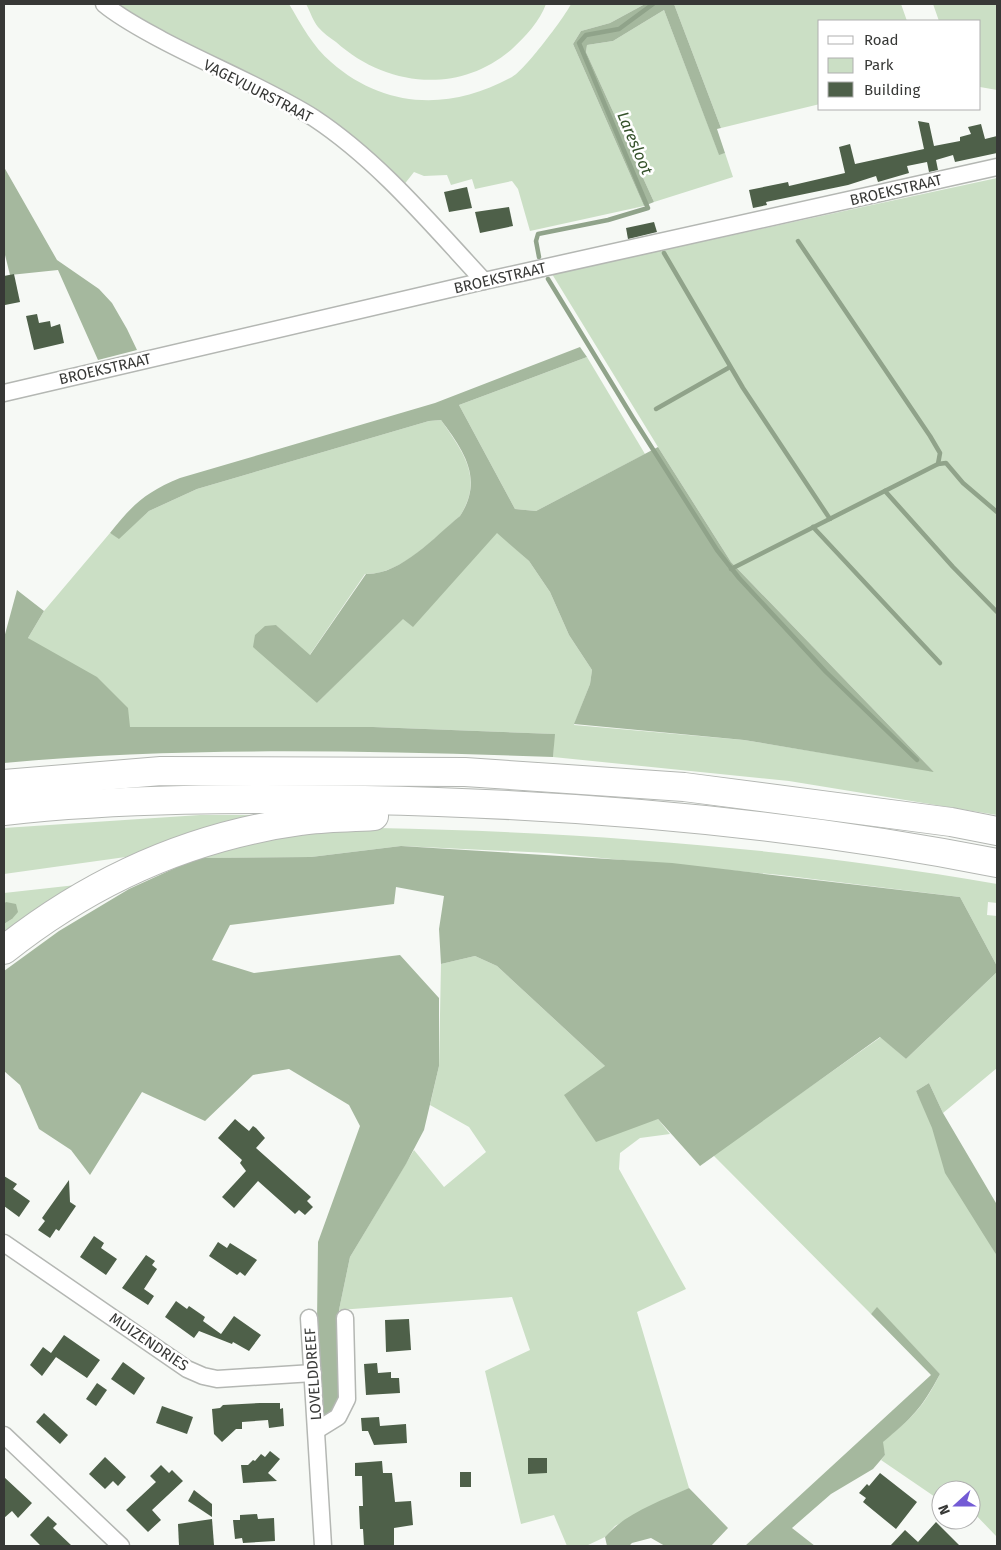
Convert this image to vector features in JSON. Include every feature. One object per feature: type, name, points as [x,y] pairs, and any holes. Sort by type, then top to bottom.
[{"type":"highway","points":[[4,784],[161,771],[465,772],[684,787],[951,822],[997,831]]},
{"type":"highway","points":[[4,812],[241,798],[431,801],[574,808],[683,817],[812,832],[997,863]]},
{"type":"highway","points":[[4,950],[64,906],[102,884],[146,863],[209,840],[255,828],[303,820],[392,815],[431,801]]},
{"type":"street","name":"VAGEVUURSTRAAT","points":[[104,4],[119,16],[206,64],[294,107],[326,127],[375,168],[484,281]]},
{"type":"street","name":"BROEKSTRAAT","points":[[4,393],[484,281],[997,167]]},
{"type":"street","name":"MUIZENDRIES","points":[[4,1242],[187,1369],[203,1376],[217,1379],[313,1373]]},
{"type":"street","name":"LOVELDDREEF","points":[[309,1318],[323,1546]]},
{"type":"street","name":"LOVELDDREEF","points":[[317,1430],[338,1417],[346,1399],[345,1318]]},
{"type":"street","points":[[4,1435],[121,1546]]},
{"type":"green space","points":[[122,4],[289,4],[319,49],[331,62],[351,78],[373,89],[395,96],[418,100],[442,100],[465,96],[489,88],[518,73],[543,44],[571,4],[645,4],[610,23],[581,31],[573,44],[644,206],[530,231],[518,189],[512,181],[475,189],[472,179],[451,185],[447,175],[424,176],[414,172],[403,186],[356,144],[119,7]]},
{"type":"green space","points":[[306,4],[546,4],[540,17],[527,34],[512,49],[491,64],[469,74],[446,79],[423,80],[377,69],[356,57],[320,29]]},
{"type":"green space","points":[[645,4],[674,4],[721,128],[717,129],[725,153],[719,155],[664,10],[613,41],[587,45],[586,52],[654,202],[644,206],[573,44],[581,31],[610,23]]},
{"type":"green space","points":[[674,4],[901,4],[907,20],[818,20],[818,104],[721,128]]},
{"type":"green space","points":[[933,4],[997,4],[997,90],[981,87],[981,20],[939,20]]},
{"type":"green space","points":[[664,10],[719,154],[725,153],[733,177],[654,202],[586,52],[587,45],[613,41]]},
{"type":"green space","points":[[4,167],[57,260],[99,289],[112,303],[137,350],[98,360],[58,270],[10,275],[4,251]]},
{"type":"green space","points":[[997,178],[997,815],[789,781],[553,757],[554,734],[373,727],[129,727],[28,638],[44,611],[110,533],[119,538],[149,511],[197,489],[429,421],[441,420],[457,443],[468,466],[470,489],[467,502],[460,516],[404,562],[378,573],[365,574],[309,656],[276,625],[317,703],[403,618],[413,626],[497,532],[529,561],[550,592],[569,635],[592,670],[590,684],[574,725],[744,740],[933,771],[731,562],[552,274]]},
{"type":"green space","points":[[580,347],[587,357],[459,405],[515,509],[536,511],[658,447],[731,562],[934,772],[744,740],[574,724],[590,684],[592,670],[569,635],[550,592],[529,561],[497,533],[413,627],[403,619],[317,703],[253,647],[255,635],[265,626],[276,625],[310,655],[366,574],[379,573],[404,562],[460,516],[467,503],[471,478],[463,454],[441,420],[429,421],[197,489],[149,511],[119,539],[110,533],[141,500],[158,488],[180,478],[435,403]]},
{"type":"green space","points":[[587,357],[645,454],[536,511],[515,509],[459,405]]},
{"type":"green space","points":[[17,590],[44,611],[28,638],[97,677],[128,708],[130,727],[373,727],[555,734],[553,757],[278,751],[141,754],[4,763],[4,638]]},
{"type":"green space","points":[[200,815],[273,815],[147,854],[4,874],[4,828]]},
{"type":"green space","points":[[377,828],[533,833],[688,844],[843,861],[997,884],[997,903],[988,902],[987,915],[997,916],[997,966],[960,897],[780,875],[549,853],[401,846],[311,857],[197,858],[234,844],[307,834]]},
{"type":"green space","points":[[401,846],[672,863],[960,897],[997,966],[997,972],[906,1059],[880,1037],[700,1166],[658,1119],[596,1142],[564,1095],[605,1066],[497,966],[475,956],[441,964],[439,929],[444,896],[396,887],[394,904],[230,925],[212,960],[254,973],[400,955],[439,998],[439,1066],[424,1130],[406,1164],[350,1257],[339,1310],[343,1344],[343,1395],[333,1411],[322,1418],[317,1322],[318,1242],[360,1126],[349,1105],[289,1069],[253,1075],[205,1121],[142,1092],[90,1175],[71,1150],[39,1129],[20,1085],[4,1071],[4,971],[59,931],[129,889],[197,858],[311,857]]},
{"type":"green space","points":[[85,884],[4,938],[4,924],[12,919],[6,902],[4,903],[4,893]]},
{"type":"green space","points":[[4,903],[16,904],[18,912],[4,924]]},
{"type":"green space","points":[[475,956],[497,966],[605,1066],[658,1119],[670,1134],[640,1138],[620,1153],[619,1169],[686,1289],[637,1312],[689,1488],[615,1526],[605,1537],[586,1546],[567,1546],[554,1515],[521,1524],[485,1371],[530,1350],[512,1297],[339,1310],[350,1257],[414,1150],[444,1187],[486,1152],[469,1127],[430,1105],[439,1066],[441,964]]},
{"type":"green space","points":[[997,972],[997,1068],[943,1113],[929,1083],[916,1091],[986,1237],[997,1256],[997,1537],[981,1520],[981,1480],[931,1480],[931,1494],[881,1460],[885,1455],[882,1442],[916,1412],[928,1396],[940,1374],[877,1308],[871,1314],[713,1155],[881,1037],[906,1059]]},
{"type":"green space","points":[[929,1083],[943,1113],[996,1203],[997,1256],[945,1173],[932,1128],[916,1091]]},
{"type":"green space","points":[[877,1307],[940,1374],[934,1386],[916,1412],[883,1442],[885,1455],[873,1469],[831,1494],[792,1528],[815,1546],[745,1546],[931,1375],[871,1314]]},
{"type":"green space","points":[[689,1488],[728,1528],[711,1546],[665,1546],[651,1538],[632,1543],[629,1546],[607,1546],[605,1537],[623,1521],[644,1508]]},
{"type":"building","points":[[918,121],[929,123],[934,146],[960,141],[960,137],[971,134],[968,127],[981,124],[985,139],[997,136],[997,153],[955,162],[953,155],[936,160],[938,170],[929,172],[927,162],[907,166],[909,173],[878,182],[876,176],[848,185],[766,202],[767,205],[753,208],[749,190],[788,182],[789,186],[845,173],[839,147],[850,144],[855,164],[924,149]]},
{"type":"building","points":[[467,187],[472,208],[449,212],[444,192]]},
{"type":"building","points":[[509,207],[513,226],[480,233],[475,212]]},
{"type":"building","points":[[654,222],[657,232],[628,239],[626,228]]},
{"type":"building","points":[[14,274],[20,302],[5,305],[4,276]]},
{"type":"building","points":[[37,314],[39,323],[50,321],[51,327],[60,324],[64,343],[34,350],[26,316]]},
{"type":"building","points":[[235,1119],[249,1131],[253,1126],[256,1128],[265,1138],[256,1148],[311,1197],[307,1201],[313,1207],[305,1215],[299,1210],[295,1214],[258,1181],[234,1208],[222,1197],[246,1171],[240,1163],[242,1160],[218,1138]]},
{"type":"building","points":[[4,1176],[17,1184],[13,1189],[30,1201],[19,1217],[4,1206]]},
{"type":"building","points":[[69,1180],[70,1202],[76,1206],[59,1231],[56,1229],[50,1238],[38,1230],[45,1221],[42,1218]]},
{"type":"building","points":[[94,1236],[104,1243],[101,1248],[117,1259],[106,1275],[80,1257]]},
{"type":"building","points":[[218,1242],[227,1248],[230,1243],[257,1260],[245,1276],[240,1272],[237,1275],[209,1256]]},
{"type":"building","points":[[146,1255],[155,1261],[152,1265],[157,1269],[144,1289],[154,1296],[148,1305],[122,1288]]},
{"type":"building","points":[[176,1301],[187,1309],[189,1306],[205,1317],[203,1321],[221,1334],[234,1316],[261,1335],[249,1351],[233,1342],[232,1344],[199,1331],[194,1338],[165,1317]]},
{"type":"building","points":[[409,1319],[411,1350],[386,1352],[385,1320]]},
{"type":"building","points":[[64,1335],[100,1360],[87,1378],[56,1357],[42,1376],[30,1365],[43,1347],[51,1353]]},
{"type":"building","points":[[123,1362],[145,1378],[134,1395],[111,1379]]},
{"type":"building","points":[[377,1363],[378,1373],[391,1372],[391,1378],[399,1378],[400,1393],[366,1395],[364,1364]]},
{"type":"building","points":[[97,1383],[107,1390],[96,1406],[86,1399]]},
{"type":"building","points":[[280,1403],[280,1409],[283,1408],[284,1426],[269,1428],[268,1420],[242,1422],[242,1429],[236,1429],[222,1442],[214,1434],[212,1409],[220,1408],[223,1405]]},
{"type":"building","points":[[162,1406],[193,1417],[187,1434],[156,1423]]},
{"type":"building","points":[[44,1413],[68,1435],[60,1444],[36,1422]]},
{"type":"building","points":[[379,1417],[380,1426],[406,1424],[407,1443],[374,1445],[368,1431],[362,1431],[361,1418]]},
{"type":"building","points":[[270,1451],[280,1459],[268,1473],[277,1481],[243,1483],[241,1465],[248,1465],[261,1454],[265,1457]]},
{"type":"building","points":[[105,1457],[126,1477],[118,1486],[113,1481],[105,1489],[89,1474]]},
{"type":"building","points":[[528,1458],[547,1458],[547,1473],[528,1474]]},
{"type":"building","points":[[382,1461],[383,1473],[392,1473],[395,1502],[411,1501],[413,1525],[394,1528],[394,1546],[364,1546],[363,1529],[360,1529],[359,1506],[363,1506],[362,1476],[355,1476],[355,1463]]},
{"type":"building","points":[[161,1465],[169,1473],[172,1470],[183,1481],[152,1510],[161,1520],[148,1532],[126,1510],[156,1482],[150,1476]]},
{"type":"building","points":[[460,1472],[471,1472],[471,1487],[460,1487]]},
{"type":"building","points":[[880,1473],[917,1502],[896,1529],[863,1502],[866,1498],[859,1493],[867,1484],[869,1486]]},
{"type":"building","points":[[4,1477],[32,1503],[18,1518],[12,1511],[4,1518]]},
{"type":"building","points":[[194,1490],[212,1504],[212,1517],[188,1501]]},
{"type":"building","points":[[257,1514],[258,1519],[274,1518],[275,1541],[243,1543],[242,1538],[235,1539],[233,1520],[240,1520],[240,1515]]},
{"type":"building","points":[[48,1516],[57,1524],[53,1528],[72,1546],[41,1546],[30,1535]]},
{"type":"building","points":[[212,1519],[214,1545],[179,1546],[178,1524]]},
{"type":"building","points":[[931,1528],[931,1530],[944,1530],[960,1546],[890,1546],[905,1530],[918,1542]]},
{"type":"waterway","name":"Laresloot","points":[[539,257],[536,241],[538,234],[608,220],[648,208],[579,43],[586,35],[619,29],[653,4]]},
{"type":"waterway","points":[[798,241],[930,436],[940,453],[938,464]]},
{"type":"waterway","points":[[664,253],[743,388],[830,519]]},
{"type":"waterway","points":[[548,279],[717,550],[739,578],[826,672],[917,760]]},
{"type":"waterway","points":[[656,409],[730,367]]},
{"type":"waterway","points":[[731,569],[938,464],[946,463],[963,483],[997,512]]},
{"type":"waterway","points":[[885,491],[953,567],[997,612]]},
{"type":"waterway","points":[[813,527],[940,663]]}]
